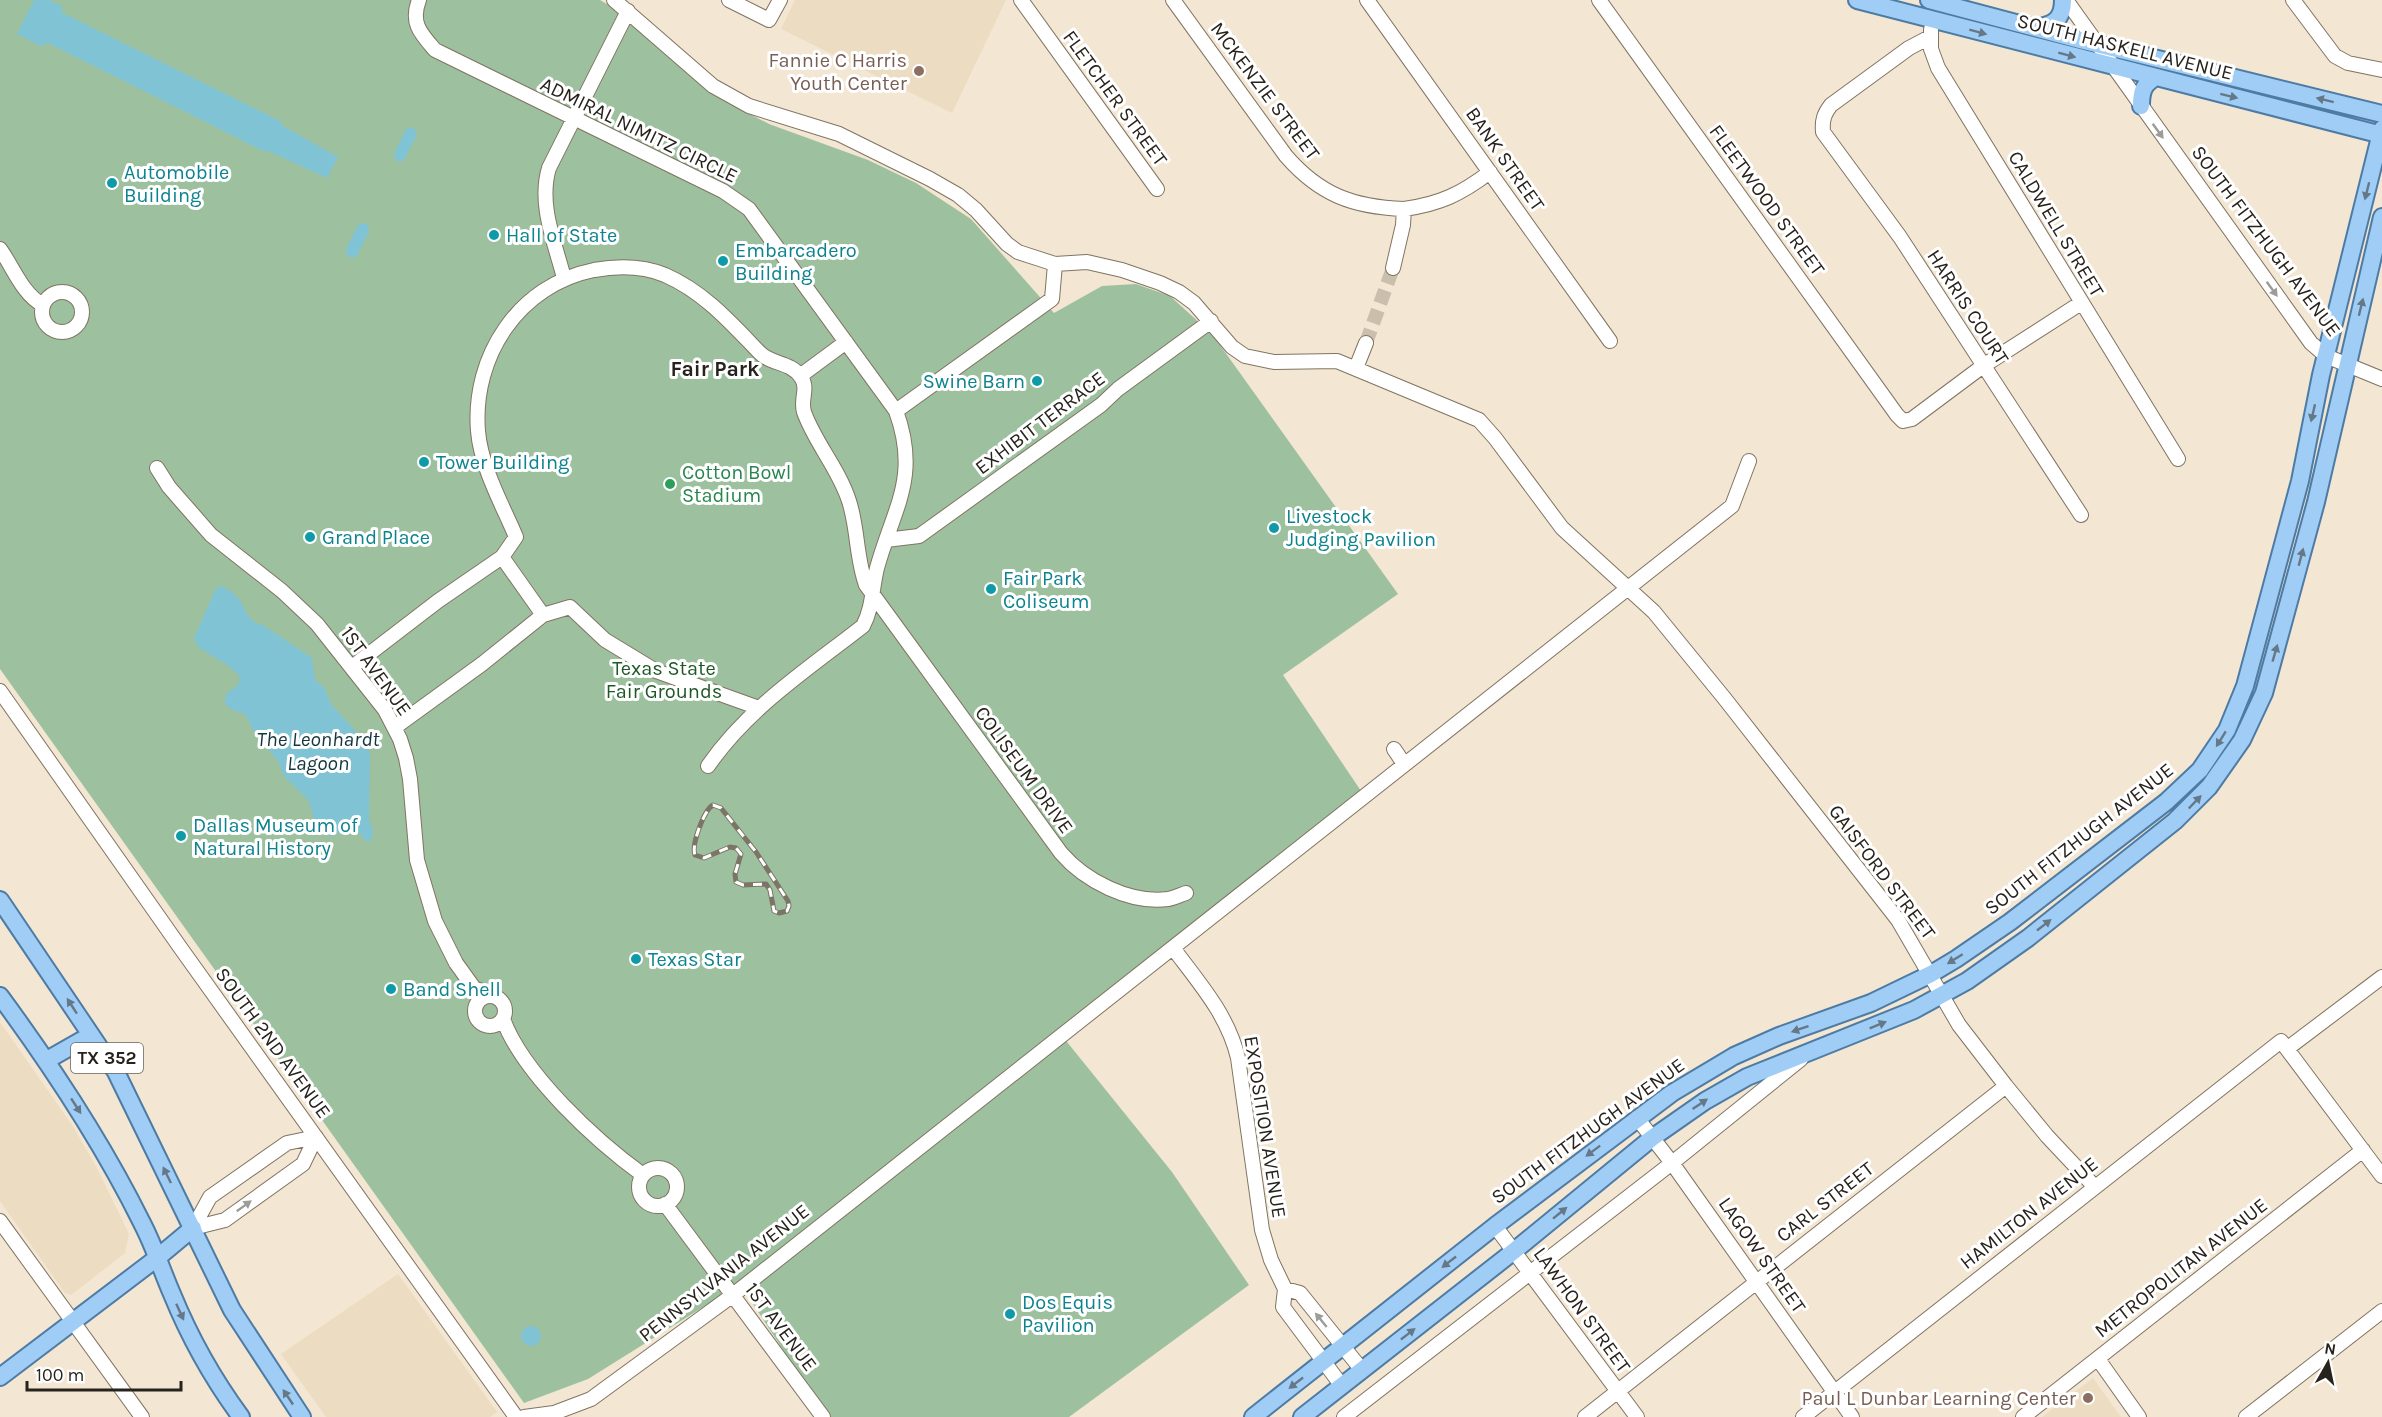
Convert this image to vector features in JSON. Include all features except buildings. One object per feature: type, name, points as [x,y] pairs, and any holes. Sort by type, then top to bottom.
[{"type":"main road","name":"SOUTH HASKELL AVENUE","points":[[1857,0],[2382,133]]},
{"type":"main road","name":"SOUTH HASKELL AVENUE","points":[[1931,0],[2096,44],[2382,114]]},
{"type":"main road","points":[[2036,28],[2059,20],[2065,0]]},
{"type":"main road","points":[[2141,106],[2142,91],[2145,85],[2156,77]]},
{"type":"main road","points":[[2326,356],[2382,133]]},
{"type":"main road","points":[[1302,1417],[1514,1251],[1652,1138],[1705,1101],[1747,1077],[1886,1022],[1942,996],[1990,966],[2028,938],[2194,804],[2227,764],[2242,740],[2264,693],[2316,502],[2382,218]]},
{"type":"main road","name":"SOUTH FITZHUGH AVENUE","points":[[1253,1417],[1496,1226],[1637,1118],[1698,1076],[1734,1056],[1779,1036],[1871,1003],[1931,974],[2010,922],[2166,802],[2200,770],[2227,730],[2245,686],[2300,481],[2309,427],[2326,356]]},
{"type":"main road","name":"TX 352","points":[[0,900],[91,1035],[128,1096],[232,1310],[302,1417]]},
{"type":"main road","name":"TX 352","points":[[0,996],[47,1060],[105,1151],[144,1226],[189,1332],[237,1416]]},
{"type":"main road","points":[[47,1060],[91,1035]]},
{"type":"main road","points":[[0,1377],[193,1228]]},
{"type":"street","name":"ADMIRAL NIMITZ CIRCLE","points":[[419,0],[415,9],[415,21],[418,30],[435,50],[736,199],[758,220],[896,411]]},
{"type":"street","points":[[614,0],[698,73],[729,96],[766,112],[839,134],[896,160],[958,195],[1018,252],[1055,264],[1052,298],[896,411],[906,447],[905,484],[902,500],[876,573],[870,613],[863,626],[759,708],[724,742],[708,766]]},
{"type":"street","points":[[729,0],[769,20],[780,0]]},
{"type":"street","name":"FLETCHER STREET","points":[[1021,0],[1157,189]]},
{"type":"street","name":"MCKENZIE STREET","points":[[1173,0],[1286,156],[1307,179],[1324,190],[1361,205],[1404,209],[1424,207],[1450,199],[1490,172]]},
{"type":"street","name":"BANK STREET","points":[[1367,0],[1610,341]]},
{"type":"street","name":"FLEETWOOD STREET","points":[[1599,0],[1897,415],[1904,421],[1912,419],[1983,366]]},
{"type":"street","name":"CALDWELL STREET","points":[[1931,0],[1933,20],[1930,37],[1931,50],[1938,68],[2178,459]]},
{"type":"street","name":"SOUTH FITZHUGH AVENUE","points":[[2065,0],[2311,344],[2326,356]]},
{"type":"street","points":[[2293,0],[2335,56],[2348,63],[2382,70]]},
{"type":"street","points":[[564,278],[545,202],[545,182],[549,168],[628,11]]},
{"type":"street","name":"HARRIS COURT","points":[[1930,37],[1909,48],[1831,105],[1824,113],[1823,132],[1900,237],[2081,514]]},
{"type":"street","points":[[1393,268],[1403,225],[1404,209]]},
{"type":"street","points":[[0,249],[28,294],[44,305]]},
{"type":"street","name":"GAISFORD STREET","points":[[1055,264],[1087,262],[1122,270],[1179,292],[1211,321],[1232,347],[1245,356],[1274,362],[1337,361],[1479,420],[1562,528],[1654,612],[1725,699],[1898,921],[1959,1025],[2047,1136],[2094,1186]]},
{"type":"street","points":[[352,667],[438,601],[502,557],[516,537],[489,472],[479,440],[477,419],[479,386],[491,353],[507,326],[531,299],[564,278],[603,268],[626,267],[664,274],[679,282],[714,306],[765,358],[792,367],[800,376],[846,342]]},
{"type":"street","points":[[1983,366],[2081,303]]},
{"type":"street","name":"EXHIBIT TERRACE","points":[[886,540],[919,536],[1101,405],[1118,389],[1211,321]]},
{"type":"street","points":[[1356,368],[1366,343]]},
{"type":"street","points":[[2326,356],[2382,379]]},
{"type":"street","name":"COLISEUM DRIVE","points":[[800,376],[805,386],[803,408],[840,477],[849,501],[861,572],[873,597],[1072,865],[1097,882],[1134,896],[1167,899],[1186,893]]},
{"type":"street","name":"PENNSYLVANIA AVENUE","points":[[524,1417],[554,1413],[591,1399],[733,1295],[1732,506],[1749,461]]},
{"type":"street","name":"1ST AVENUE","points":[[156,468],[182,503],[211,535],[300,607],[352,667],[385,710],[400,739],[410,779],[415,844],[426,894],[440,933],[456,963],[474,988],[491,996]]},
{"type":"street","points":[[502,557],[543,615]]},
{"type":"street","points":[[398,725],[543,615],[570,607],[605,640],[656,671],[759,708]]},
{"type":"street","name":"SOUTH 2ND AVENUE","points":[[0,691],[516,1417]]},
{"type":"street","points":[[1394,749],[1404,764]]},
{"type":"street","name":"EXPOSITION AVENUE","points":[[1173,948],[1209,997],[1232,1034],[1238,1058],[1262,1230],[1270,1260],[1285,1289],[1283,1307],[1342,1386]]},
{"type":"street","name":"HAMILTON AVENUE","points":[[1803,1417],[2094,1186],[2382,976]]},
{"type":"street","points":[[474,988],[478,1020],[510,1037]]},
{"type":"street","points":[[475,1006],[481,998],[491,996],[504,1004],[506,1014],[503,1019],[500,1023],[490,1026]]},
{"type":"street","points":[[503,1019],[510,1037],[537,1074],[596,1137],[643,1175]]},
{"type":"street","points":[[2285,1045],[2372,1154],[2382,1176]]},
{"type":"street","points":[[1344,1417],[1672,1163],[1810,1052]]},
{"type":"street","name":"CARL STREET","points":[[1585,1417],[2006,1086]]},
{"type":"street","name":"LAGOW STREET","points":[[1637,1118],[1672,1163],[1852,1417]]},
{"type":"street","points":[[193,1228],[210,1197],[287,1143],[316,1137]]},
{"type":"street","points":[[193,1228],[225,1220],[303,1164],[316,1137]]},
{"type":"street","name":"METROPOLITAN AVENUE","points":[[2023,1417],[2372,1154]]},
{"type":"street","points":[[653,1168],[671,1173],[674,1178],[676,1190],[674,1196],[665,1204],[653,1205],[642,1198],[639,1186],[643,1175],[653,1168]]},
{"type":"street","name":"1ST AVENUE","points":[[665,1204],[823,1417]]},
{"type":"street","points":[[0,1221],[142,1417]]},
{"type":"street","name":"LAWHON STREET","points":[[1496,1226],[1636,1417]]},
{"type":"street","points":[[1285,1289],[1300,1293],[1362,1370]]},
{"type":"street","points":[[2246,1417],[2382,1311]]},
{"type":"street","points":[[2098,1359],[2139,1417]]},
{"type":"shaded area","name":"Fannie C Harris Youth Center","points":[[795,0],[1006,0],[952,113],[781,29]]},
{"type":"shaded area","points":[[0,1022],[72,1125],[96,1166],[129,1234],[125,1253],[71,1295],[65,1293],[0,1201]]},
{"type":"shaded area","points":[[398,1274],[497,1412],[490,1417],[326,1417],[281,1354]]},
{"type":"shaded area","name":"Paul L Dunbar Learning Center","points":[[2093,1378],[2121,1417],[2042,1417]]},
{"type":"green space","name":"Texas State Fair Grounds","points":[[0,0],[600,0],[617,10],[723,100],[769,124],[868,160],[916,183],[971,219],[1054,313],[1102,286],[1136,284],[1170,296],[1212,334],[1398,594],[1283,675],[1361,791],[1063,1037],[1172,1172],[1249,1285],[1069,1417],[827,1417],[740,1284],[588,1379],[524,1403],[0,669]]},
{"type":"water","points":[[34,0],[49,0],[63,7],[61,12],[282,122],[281,125],[338,157],[327,178],[266,150],[265,152],[46,42],[43,47],[17,34]]},
{"type":"water","points":[[406,129],[416,130],[417,135],[404,160],[399,162],[395,159],[394,154]]},
{"type":"water","points":[[363,223],[368,225],[369,231],[357,256],[352,258],[347,255],[346,249],[358,225]]},
{"type":"water","name":"The Leonhardt Lagoon","points":[[222,586],[236,596],[254,621],[312,658],[315,680],[324,687],[331,704],[370,752],[369,820],[373,831],[371,841],[365,841],[356,828],[349,827],[333,836],[324,835],[317,830],[309,801],[284,776],[278,761],[255,733],[245,714],[230,709],[225,703],[226,694],[239,684],[239,675],[198,647],[194,638],[216,588]]},
{"type":"water","points":[[527,1326],[535,1326],[541,1332],[541,1340],[535,1346],[527,1346],[521,1340],[521,1332]]},
{"type":"tunnel","points":[[1366,343],[1393,268]]},
{"type":"railway","points":[[713,805],[721,808],[756,852],[788,901],[787,911],[779,913],[774,911],[770,890],[766,884],[743,885],[736,882],[735,874],[741,854],[736,848],[730,847],[704,858],[695,855],[699,828],[709,808],[713,805]]},
{"type":"place","name":"Fannie C Harris Youth Center","points":[[919,71]]},
{"type":"place","name":"Automobile Building","points":[[112,183]]},
{"type":"place","name":"Hall of State","points":[[494,235]]},
{"type":"place","name":"Embarcadero Building","points":[[723,261]]},
{"type":"place","name":"Swine Barn","points":[[1037,381]]},
{"type":"place","name":"Tower Building","points":[[424,462]]},
{"type":"place","name":"Cotton Bowl Stadium","points":[[670,484]]},
{"type":"place","name":"Livestock Judging Pavilion","points":[[1274,528]]},
{"type":"place","name":"Grand Place","points":[[310,537]]},
{"type":"place","name":"Fair Park Coliseum","points":[[991,589]]},
{"type":"place","name":"Dallas Museum of Natural History","points":[[181,836]]},
{"type":"place","name":"Texas Star","points":[[636,959]]},
{"type":"place","name":"Band Shell","points":[[391,989]]},
{"type":"place","name":"Dos Equis Pavilion","points":[[1010,1314]]},
{"type":"place","name":"Paul L Dunbar Learning Center","points":[[2088,1398]]},
{"type":"district","name":"Fair Park","points":[[715,369]]}]
